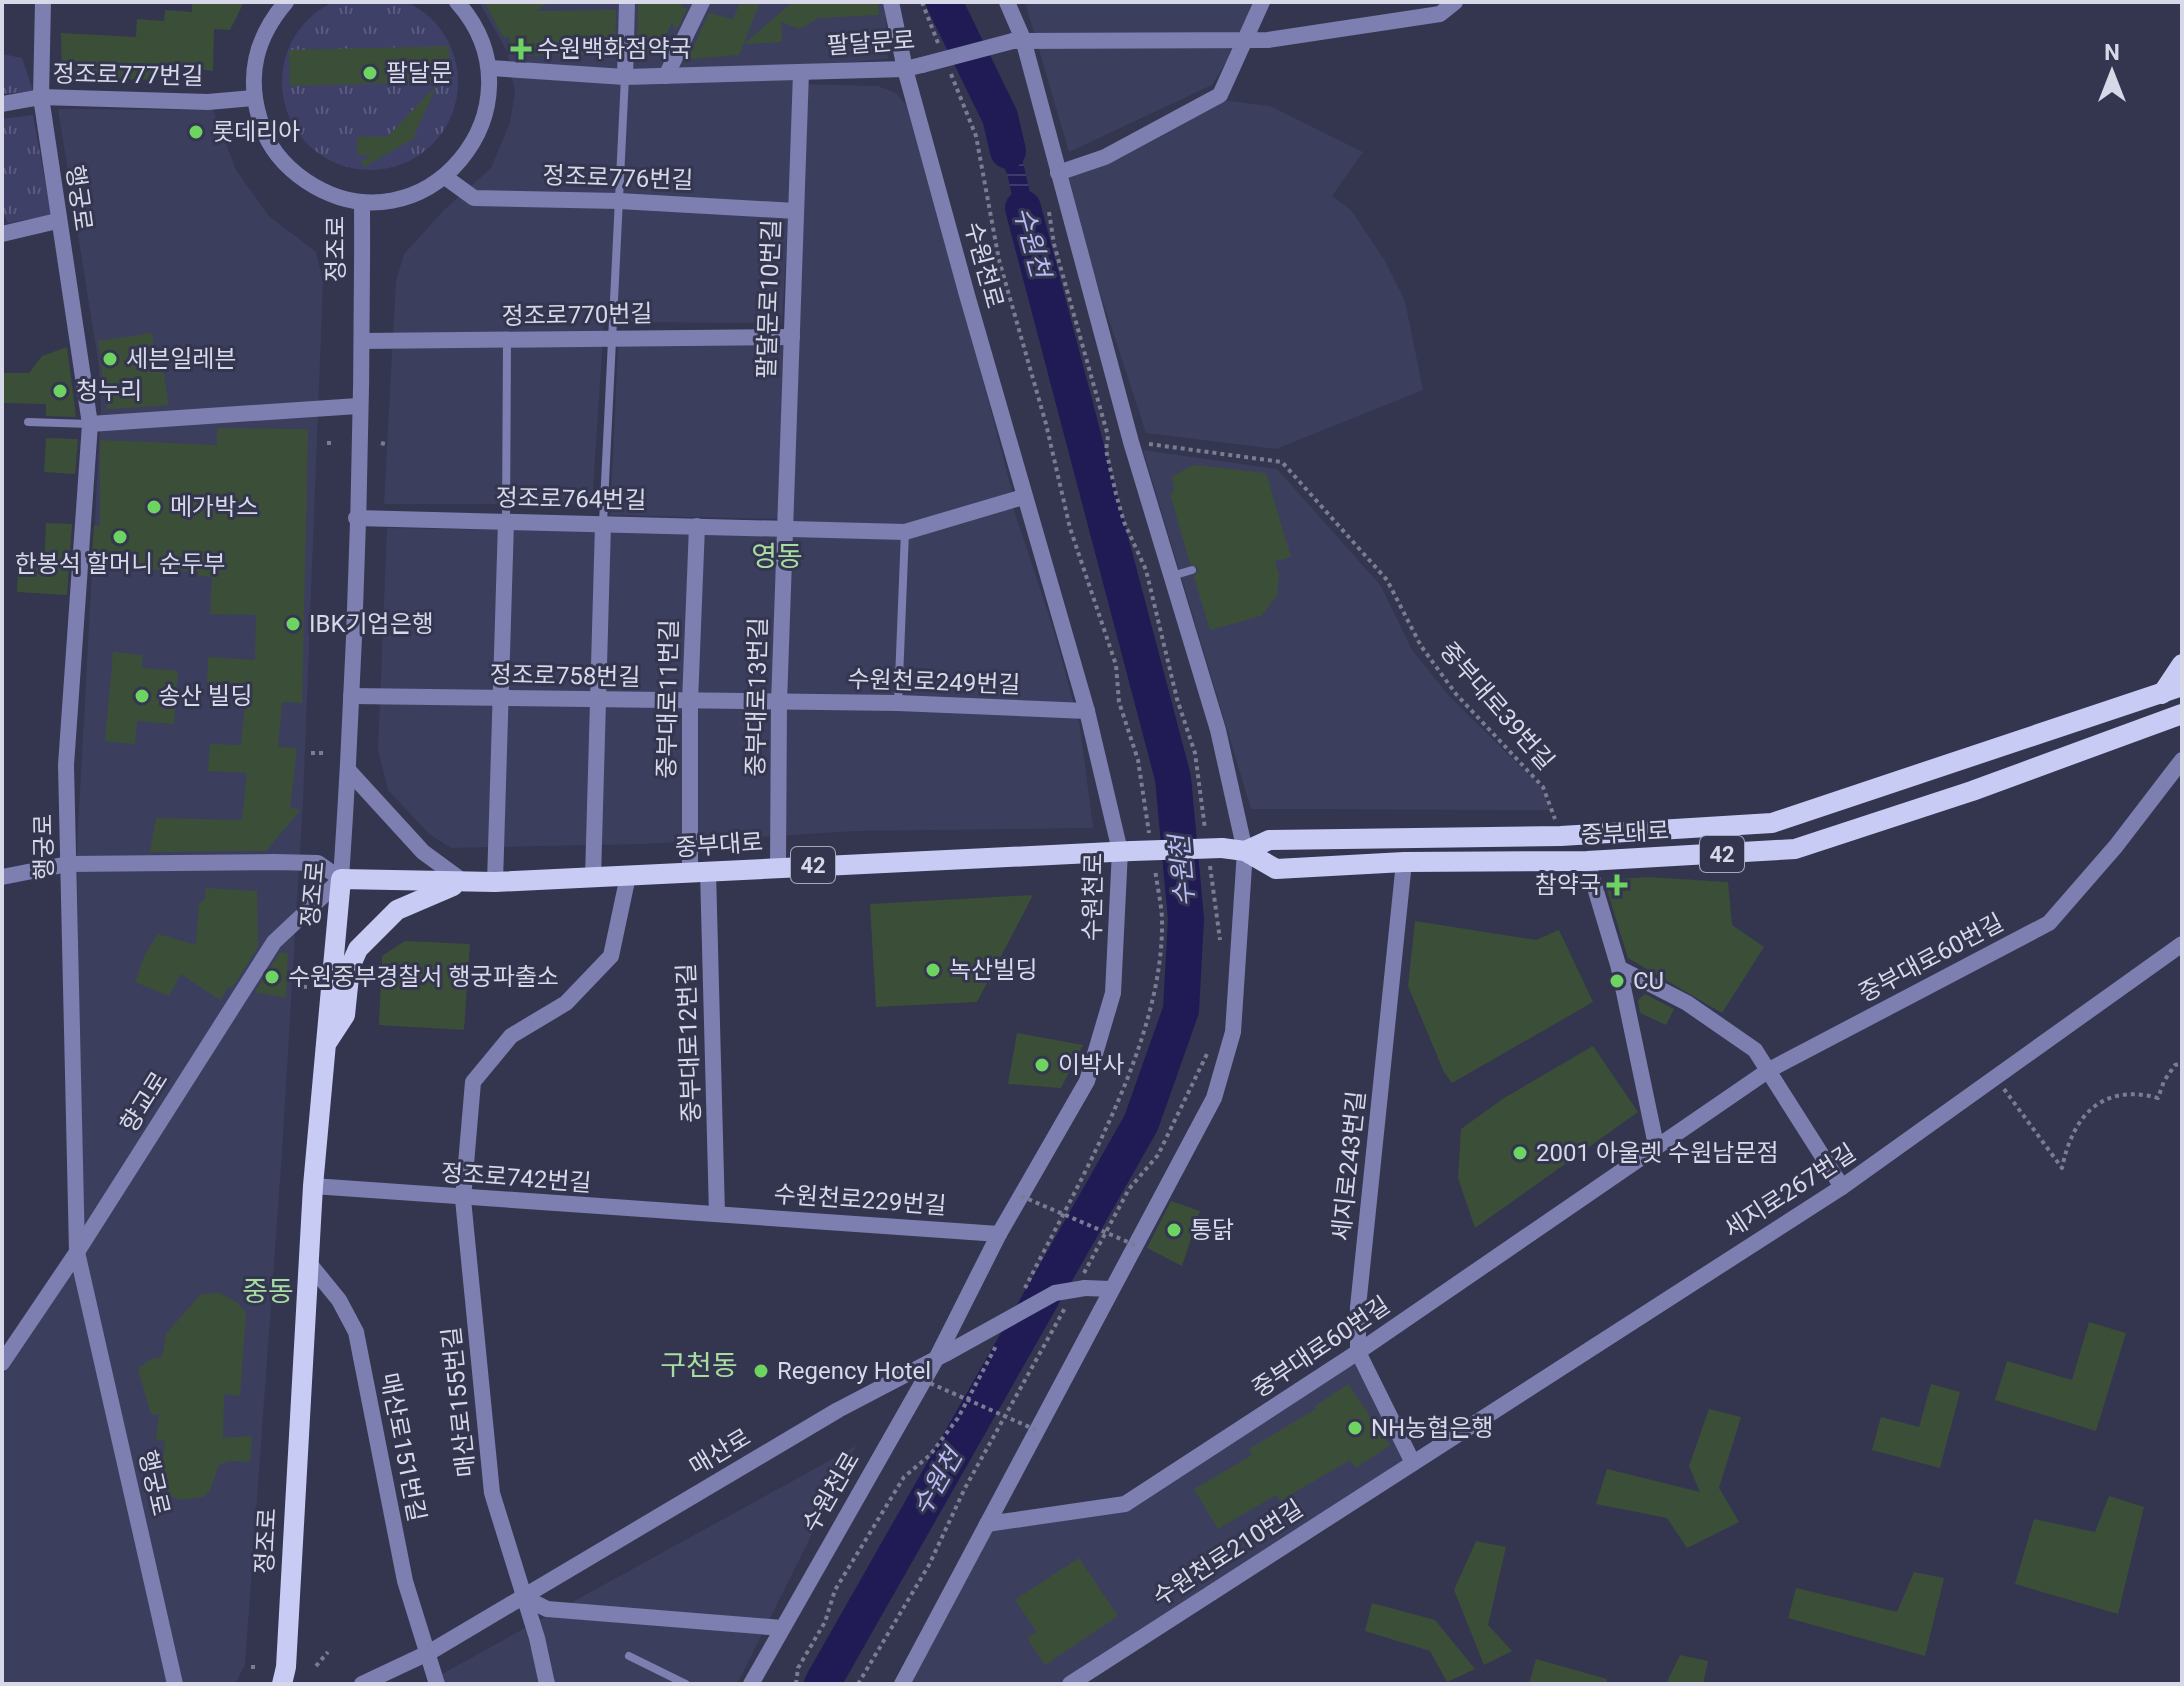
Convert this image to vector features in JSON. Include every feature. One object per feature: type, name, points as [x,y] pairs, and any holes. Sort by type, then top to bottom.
[{"type":"main road","points":[[2162,695],[2182,664]]},
{"type":"main road","name":"중부대로","points":[[1245,851],[1269,840],[1561,836],[1772,823],[2182,686]]},
{"type":"main road","name":"중부대로","points":[[341,879],[495,882],[1222,848],[1245,851],[1276,869],[1404,862],[1587,861],[1795,849],[1972,791],[2182,714]]},
{"type":"main road","name":"정조로","points":[[282,1684],[286,1667],[313,1186],[341,879]]},
{"type":"main road","points":[[326,1043],[345,1015],[352,958],[364,941],[397,910],[464,882]]},
{"type":"street","name":"행궁로","points":[[43,2],[41,97],[57,221],[90,424],[66,765],[77,1252],[175,1684]]},
{"type":"street","points":[[286,2],[271,19],[259,44],[253,70],[253,98],[264,136],[289,169],[322,192],[362,202],[391,201],[419,192],[445,177],[473,147],[488,109],[490,68],[480,34],[457,2]]},
{"type":"street","points":[[625,77],[627,2]]},
{"type":"street","points":[[666,76],[702,2]]},
{"type":"street","name":"수원천로","points":[[751,1684],[923,1380],[941,1356],[999,1234],[1087,1081],[1113,993],[1126,851],[1023,497],[905,69],[891,2]]},
{"type":"street","points":[[902,1684],[1214,1098],[1233,1032],[1245,851],[1218,730],[1131,442],[1058,173],[1007,2]]},
{"type":"street","points":[[1058,173],[1105,157],[1220,95],[1262,2]]},
{"type":"street","name":"팔달문로","points":[[490,68],[625,77],[905,69],[1018,40],[1247,40],[1440,14],[1455,2]]},
{"type":"street","name":"팔달문로10번길","points":[[786,528],[801,72]]},
{"type":"street","name":"정조로777번길","points":[[2,104],[41,97],[208,102],[253,98]]},
{"type":"street","name":"정조로776번길","points":[[445,177],[474,198],[619,201],[796,211]]},
{"type":"street","name":"정조로","points":[[341,879],[351,696],[362,341],[362,202]]},
{"type":"street","points":[[3,232],[57,221]]},
{"type":"street","name":"정조로770번길","points":[[362,341],[792,337]]},
{"type":"street","points":[[90,424],[358,406]]},
{"type":"street","name":"정조로764번길","points":[[356,518],[905,532],[1023,497]]},
{"type":"street","points":[[495,882],[506,522]]},
{"type":"street","points":[[593,878],[603,524]]},
{"type":"street","name":"중부대로11번길","points":[[697,526],[690,702],[699,872]]},
{"type":"street","name":"중부대로13번길","points":[[778,867],[779,703],[786,528]]},
{"type":"street","name":"정조로758번길","points":[[351,696],[779,703]]},
{"type":"street","name":"수원천로249번길","points":[[779,703],[898,703],[1087,711]]},
{"type":"street","name":"중부대로60번길","points":[[987,1524],[1125,1504],[1358,1352],[1769,1070],[2049,923],[2116,846],[2182,760]]},
{"type":"street","points":[[348,770],[423,852],[464,882]]},
{"type":"street","points":[[1587,861],[1619,968],[1656,1145]]},
{"type":"street","name":"세지로243번길","points":[[1404,862],[1358,1307],[1358,1352],[1413,1463]]},
{"type":"street","points":[[2,877],[68,864],[318,863],[341,879]]},
{"type":"street","name":"중부대로12번길","points":[[699,872],[717,1214]]},
{"type":"street","name":"매산로155번길","points":[[547,1684],[537,1638],[492,1493],[463,1199],[473,1082],[511,1036],[566,1003],[611,956],[628,876]]},
{"type":"street","name":"향교로","points":[[2,1363],[77,1252],[274,942],[341,879]]},
{"type":"street","name":"세지로267번길","points":[[1413,1463],[1842,1187],[2182,944]]},
{"type":"street","points":[[1619,968],[1687,1003],[1755,1050],[1842,1187]]},
{"type":"street","name":"정조로742번길","points":[[313,1186],[463,1199],[717,1214]]},
{"type":"street","name":"수원천로229번길","points":[[717,1214],[999,1234]]},
{"type":"street","name":"매산로151번길","points":[[308,1262],[339,1300],[356,1332],[405,1581],[430,1652],[437,1684]]},
{"type":"street","name":"매산로","points":[[362,1684],[430,1652],[838,1410],[1055,1293],[1085,1288],[1111,1289]]},
{"type":"street","name":"수원천로210번길","points":[[1070,1684],[1413,1463]]},
{"type":"street","points":[[523,1597],[547,1609],[782,1628]]},
{"type":"lane","points":[[603,524],[625,77]]},
{"type":"lane","points":[[506,522],[507,340]]},
{"type":"lane","points":[[28,422],[90,424]]},
{"type":"lane","points":[[898,703],[905,532]]},
{"type":"lane","points":[[1172,576],[1192,570]]},
{"type":"lane","points":[[629,1656],[686,1684]]},
{"type":"path","name":"중부대로39번길","points":[[1131,442],[1282,462],[1387,580],[1421,646],[1456,694],[1543,787],[1561,836]]},
{"type":"path","points":[[327,443],[335,443]]},
{"type":"path","points":[[311,753],[325,753]]},
{"type":"path","points":[[296,986],[307,987]]},
{"type":"path","points":[[1996,1077],[2062,1168],[2066,1148],[2079,1123],[2093,1108],[2111,1094],[2134,1092],[2158,1098],[2164,1081],[2175,1065],[2182,1064]]},
{"type":"path","points":[[1021,1196],[1135,1245]]},
{"type":"path","points":[[923,1380],[1036,1430]]},
{"type":"path","points":[[320,1664],[328,1652]]},
{"type":"path","points":[[251,1667],[258,1667]]},
{"type":"shaded area","points":[[479,2],[885,2],[888,59],[797,67],[782,323],[604,322],[592,504],[384,504],[396,281],[404,254],[444,210],[491,168],[510,122],[515,93],[507,51]]},
{"type":"shaded area","points":[[1025,2],[1254,2],[1232,52],[1212,85],[1069,152]]},
{"type":"shaded area","points":[[804,84],[878,86],[896,93],[913,113],[1013,495],[905,528],[791,523]]},
{"type":"shaded area","points":[[1222,100],[1270,106],[1363,152],[1332,196],[1351,210],[1385,261],[1405,301],[1423,390],[1276,449],[1146,433],[1062,177]]},
{"type":"shaded area","points":[[58,109],[213,110],[236,170],[269,216],[316,252],[323,282],[303,801],[282,1152],[245,1665],[235,1684],[2,1684],[2,1377],[81,1252],[77,846],[101,408],[99,367]]},
{"type":"shaded area","points":[[786,343],[778,519],[610,515],[618,346]]},
{"type":"shaded area","points":[[1143,450],[1277,469],[1381,586],[1412,650],[1450,697],[1542,788],[1550,810],[1251,809]]},
{"type":"shaded area","points":[[1012,504],[1054,631],[1080,727],[1093,828],[857,831],[645,844],[451,848],[429,834],[388,790],[378,750],[387,528],[907,536]]},
{"type":"shaded area","points":[[1354,1363],[1405,1463],[1058,1684],[909,1684],[992,1529],[1126,1511]]},
{"type":"shaded area","points":[[856,1446],[737,1684],[426,1684],[451,1669]]},
{"type":"green space","points":[[370,-6],[404,1],[432,20],[451,48],[458,82],[451,116],[432,144],[404,163],[370,170],[336,163],[308,144],[289,116],[282,82],[289,48],[308,20],[336,1]]},
{"type":"green space","points":[[2,54],[22,58],[33,91],[2,94]]},
{"type":"green space","points":[[33,115],[51,215],[8,223],[2,211],[2,119]]},
{"type":"water","points":[[1008,99],[1004,107],[1021,154],[1044,253],[1025,260],[1008,177],[983,110]]},
{"type":"building","points":[[192,2],[244,2],[230,30],[214,29],[213,71],[157,65],[156,80],[62,77],[61,33],[136,37],[137,19],[164,21],[165,10],[192,12]]},
{"type":"building","points":[[484,2],[550,2],[535,11],[616,10],[615,54],[515,56],[508,36],[504,38]]},
{"type":"building","points":[[638,2],[683,2],[681,7],[687,8],[676,31],[672,23],[655,56],[637,55]]},
{"type":"building","points":[[740,2],[760,2],[739,55],[688,59],[709,13],[733,19]]},
{"type":"building","points":[[793,2],[878,2],[879,15],[818,18],[800,29],[781,22],[782,42],[744,44]]},
{"type":"building","points":[[449,46],[450,82],[290,86],[289,50]]},
{"type":"building","points":[[437,85],[414,136],[418,136],[364,167],[361,163],[369,155],[357,155],[357,137],[388,136]]},
{"type":"building","points":[[152,333],[156,365],[162,364],[169,405],[107,409],[98,341]]},
{"type":"building","points":[[67,347],[76,417],[46,416],[46,404],[2,403],[2,373],[29,373],[42,356]]},
{"type":"building","points":[[217,428],[308,429],[302,703],[282,702],[278,747],[297,748],[290,808],[301,809],[266,851],[150,852],[156,818],[242,820],[247,773],[208,771],[210,744],[241,745],[246,695],[237,694],[238,689],[207,688],[208,657],[255,660],[256,615],[210,614],[212,577],[198,576],[198,572],[91,567],[94,525],[100,526],[100,440],[217,445]]},
{"type":"building","points":[[46,438],[78,439],[75,474],[44,472]]},
{"type":"building","points":[[1194,465],[1266,473],[1291,557],[1275,561],[1279,575],[1277,596],[1261,616],[1210,630],[1194,577],[1199,569],[1190,563],[1170,494],[1174,492],[1172,476]]},
{"type":"building","points":[[46,523],[72,524],[67,595],[17,592],[18,564],[44,565]]},
{"type":"building","name":"송산 빌딩","points":[[113,652],[143,655],[142,668],[178,671],[174,724],[137,721],[135,744],[105,741]]},
{"type":"building","points":[[1648,877],[1728,882],[1732,925],[1764,947],[1722,1013],[1628,958],[1604,880]]},
{"type":"building","points":[[206,888],[257,891],[258,947],[232,988],[228,987],[220,1000],[181,974],[169,996],[135,982],[145,954],[158,934],[196,945],[199,904],[205,899]]},
{"type":"building","name":"녹산빌딩","points":[[1033,895],[977,1002],[876,1007],[870,904]]},
{"type":"building","points":[[1415,921],[1536,940],[1559,930],[1593,1002],[1452,1083],[1444,1072],[1408,986]]},
{"type":"building","points":[[405,941],[470,944],[464,1030],[379,1025],[382,956]]},
{"type":"building","points":[[280,952],[288,953],[286,998],[255,992]]},
{"type":"building","points":[[1645,994],[1674,1009],[1666,1025],[1640,1013],[1638,1000]]},
{"type":"building","name":"이박사","points":[[1017,1033],[1083,1045],[1061,1088],[1008,1084]]},
{"type":"building","name":"2001 아울렛 수원남문점","points":[[1593,1046],[1638,1112],[1475,1228],[1458,1178],[1461,1129],[1504,1098]]},
{"type":"building","name":"통닭","points":[[1171,1201],[1200,1211],[1182,1266],[1147,1248]]},
{"type":"building","points":[[219,1293],[237,1302],[246,1313],[240,1396],[224,1394],[223,1438],[252,1436],[250,1462],[230,1461],[219,1465],[210,1490],[203,1497],[181,1500],[170,1496],[164,1488],[161,1476],[165,1441],[156,1440],[159,1415],[151,1414],[138,1369],[151,1359],[162,1357],[166,1334],[201,1294]]},
{"type":"building","points":[[2089,1322],[2126,1333],[2096,1431],[1995,1400],[2007,1361],[2072,1380]]},
{"type":"building","points":[[1348,1384],[1390,1445],[1356,1468],[1350,1460],[1280,1501],[1276,1495],[1218,1529],[1194,1489],[1252,1455],[1249,1449],[1316,1409],[1314,1407]]},
{"type":"building","points":[[1931,1384],[1960,1392],[1940,1468],[1872,1450],[1881,1417],[1919,1427]]},
{"type":"building","points":[[1709,1409],[1741,1417],[1719,1488],[1739,1522],[1687,1548],[1667,1518],[1596,1504],[1607,1469],[1700,1492],[1689,1466]]},
{"type":"building","points":[[2109,1496],[2144,1507],[2118,1614],[2015,1584],[2034,1519],[2095,1532]]},
{"type":"building","points":[[1476,1541],[1506,1547],[1488,1625],[1512,1651],[1484,1665],[1454,1590]]},
{"type":"building","points":[[1079,1558],[1118,1616],[1045,1665],[1027,1638],[1037,1632],[1015,1600]]},
{"type":"building","points":[[1914,1572],[1944,1578],[1925,1656],[1788,1618],[1796,1588],[1897,1612]]},
{"type":"building","points":[[1372,1603],[1435,1620],[1475,1669],[1447,1682],[1430,1651],[1365,1631]]},
{"type":"building","points":[[1680,1655],[1708,1661],[1703,1684],[1666,1684]]},
{"type":"building","points":[[1536,1659],[1607,1679],[1606,1684],[1529,1684]]},
{"type":"waterway","name":"수원천","points":[[944,2],[1000,117],[1008,151]]},
{"type":"waterway","name":"수원천","points":[[822,1684],[1141,1123],[1181,1010],[1186,919],[1173,778],[1023,208]]},
{"type":"place","name":"수원백화점약국","points":[[521,49]]},
{"type":"place","name":"팔달문","points":[[370,73]]},
{"type":"place","name":"롯데리아","points":[[196,132]]},
{"type":"place","name":"세븐일레븐","points":[[110,359]]},
{"type":"place","name":"청누리","points":[[60,391]]},
{"type":"place","name":"메가박스","points":[[154,507]]},
{"type":"place","name":"한봉석 할머니 순두부","points":[[120,537]]},
{"type":"place","name":"IBK기업은행","points":[[293,624]]},
{"type":"place","name":"송산 빌딩","points":[[142,696]]},
{"type":"place","name":"참약국","points":[[1617,885]]},
{"type":"place","name":"녹산빌딩","points":[[933,970]]},
{"type":"place","name":"수원중부경찰서 행궁파출소","points":[[272,977]]},
{"type":"place","name":"CU","points":[[1617,981]]},
{"type":"place","name":"이박사","points":[[1042,1065]]},
{"type":"place","name":"2001 아울렛 수원남문점","points":[[1520,1153]]},
{"type":"place","name":"통닭","points":[[1174,1230]]},
{"type":"place","name":"Regency Hotel","points":[[761,1371]]},
{"type":"place","name":"NH농협은행","points":[[1355,1428]]},
{"type":"district","name":"영동","points":[[777,556]]},
{"type":"district","name":"중동","points":[[268,1291]]},
{"type":"district","name":"구천동","points":[[699,1365]]}]
